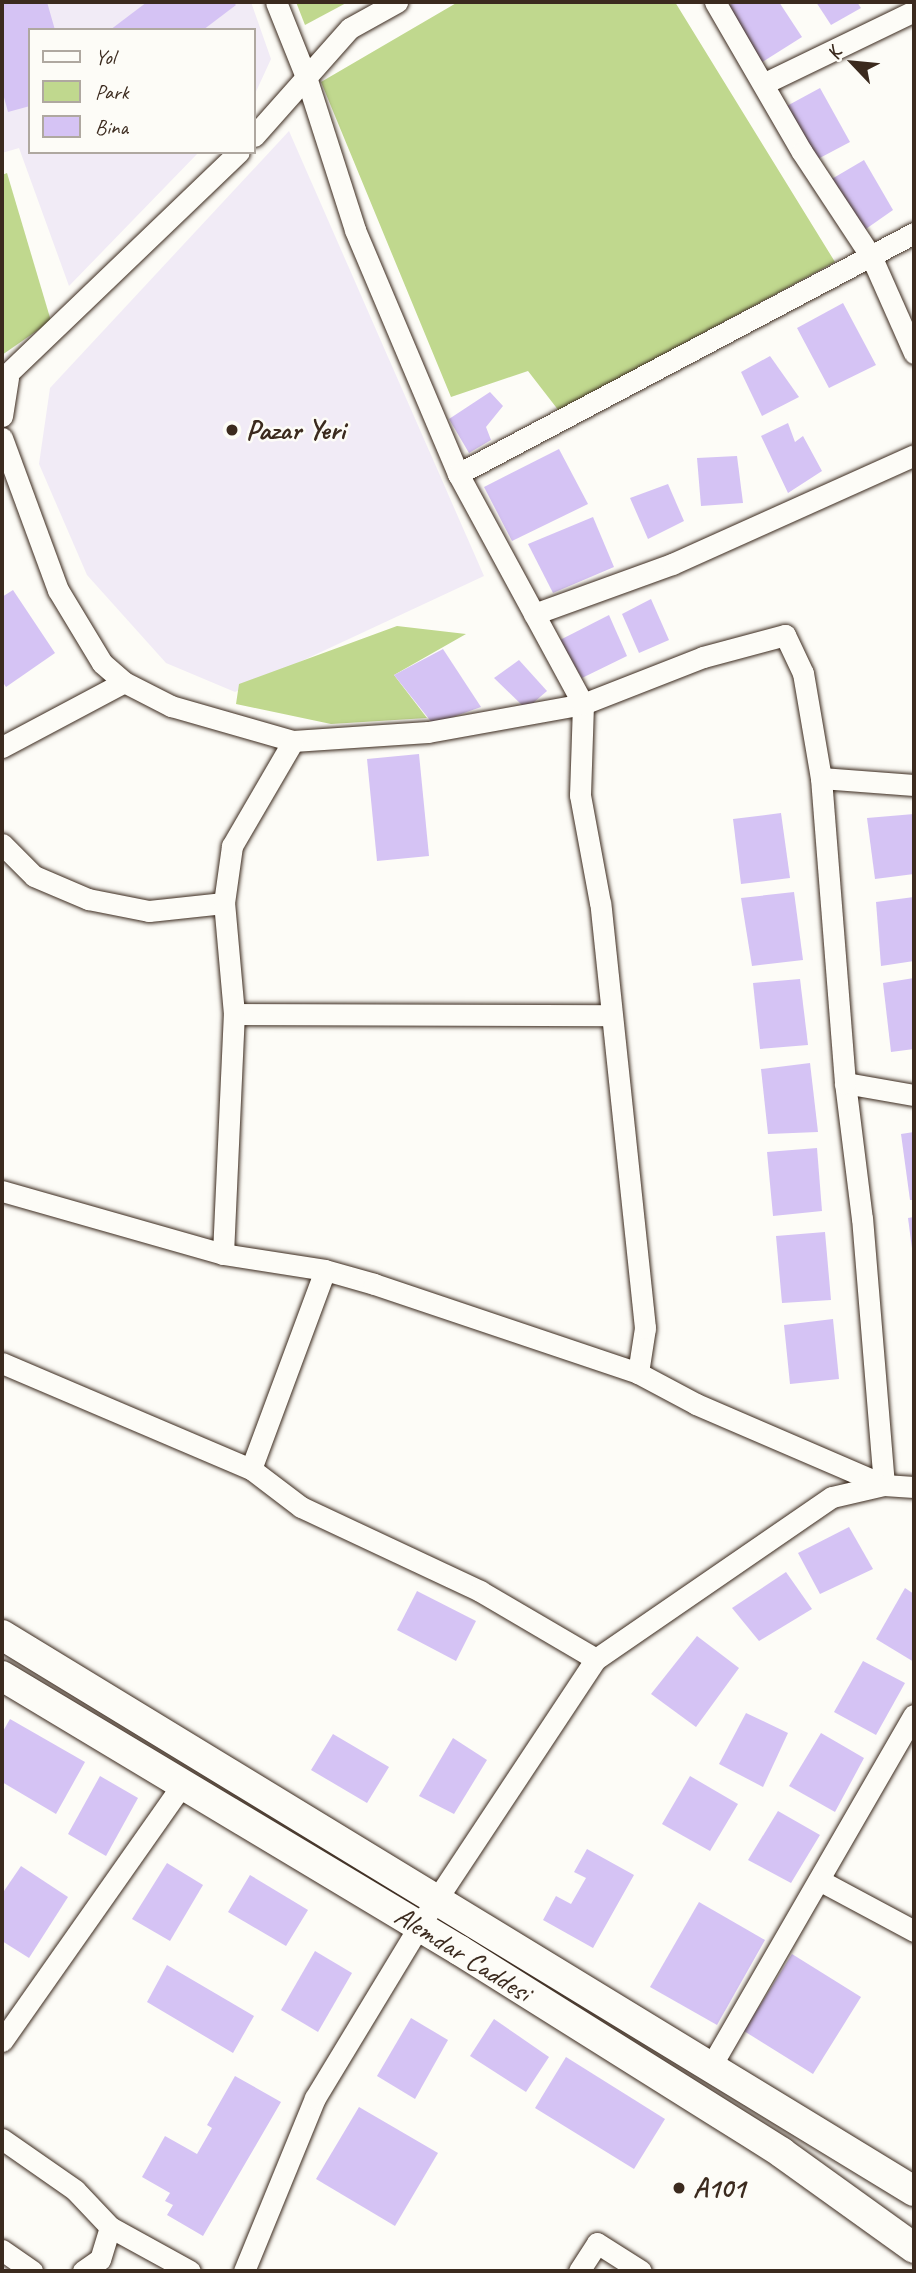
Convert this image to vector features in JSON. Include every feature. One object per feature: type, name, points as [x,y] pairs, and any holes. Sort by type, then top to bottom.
[{"type":"main road","name":"Alemdar Caddesi","points":[[2,1635],[914,2191]]},
{"type":"main road","name":"Alemdar Caddesi","points":[[2,1676],[419,1926],[782,2153],[914,2248]]},
{"type":"street","points":[[276,2],[306,77],[355,230],[458,474],[583,704],[580,795],[600,903],[609,1015],[645,1328],[638,1373]]},
{"type":"street","points":[[256,134],[350,29],[397,2]]},
{"type":"street","points":[[715,2],[765,83],[802,152],[872,258],[914,353]]},
{"type":"street","points":[[765,83],[914,11]]},
{"type":"street","points":[[2,416],[5,378],[237,154]]},
{"type":"street","points":[[458,474],[872,258],[914,233]]},
{"type":"street","points":[[2,438],[58,590],[102,663],[124,682],[172,706],[293,741],[428,732],[583,704],[703,657],[785,635],[803,673],[821,778],[845,1083],[862,1219],[884,1485]]},
{"type":"street","points":[[534,614],[671,564],[914,455]]},
{"type":"street","points":[[2,747],[124,682]]},
{"type":"street","points":[[223,1254],[234,1014],[224,903],[232,846],[293,741]]},
{"type":"street","points":[[821,778],[914,785]]},
{"type":"street","points":[[2,845],[34,876],[88,899],[149,911],[224,903]]},
{"type":"street","points":[[234,1014],[609,1015]]},
{"type":"street","points":[[845,1083],[914,1095]]},
{"type":"street","points":[[2,1191],[223,1254],[325,1269],[638,1373],[696,1404],[884,1485]]},
{"type":"street","points":[[251,1469],[325,1269]]},
{"type":"street","points":[[2,1363],[251,1469],[301,1507],[480,1591],[596,1659]]},
{"type":"street","points":[[244,2271],[315,2098],[419,1926],[596,1659],[832,1497],[884,1485],[914,1487]]},
{"type":"street","points":[[711,2066],[914,1715]]},
{"type":"street","points":[[2,2041],[183,1783]]},
{"type":"street","points":[[819,1880],[914,1931]]},
{"type":"street","points":[[2,2138],[75,2190],[110,2227],[190,2271]]},
{"type":"street","points":[[83,2271],[100,2259],[110,2227]]},
{"type":"street","points":[[579,2271],[597,2244],[642,2271]]},
{"type":"street","points":[[2,2250],[32,2271]]},
{"type":"shaded area","points":[[2,2],[251,2],[271,59],[256,92],[256,28],[28,28],[28,154],[197,154],[69,286],[19,148],[2,153]]},
{"type":"shaded area","name":"Pazar Yeri","points":[[289,131],[484,576],[235,692],[166,663],[87,575],[39,464],[50,388]]},
{"type":"green space","points":[[296,2],[348,2],[305,25]]},
{"type":"green space","points":[[458,2],[675,2],[835,262],[559,411],[528,371],[451,397],[321,82]]},
{"type":"green space","points":[[7,173],[51,321],[2,355],[2,175]]},
{"type":"green space","points":[[397,626],[466,634],[394,675],[427,718],[331,724],[236,704],[239,684]]},
{"type":"building","points":[[2,2],[47,2],[54,28],[28,28],[28,107],[8,112],[2,90]]},
{"type":"building","points":[[147,2],[233,2],[236,5],[206,28],[113,28]]},
{"type":"building","points":[[734,2],[779,2],[802,37],[761,63],[726,8]]},
{"type":"building","points":[[816,2],[857,2],[861,8],[831,25]]},
{"type":"building","points":[[820,88],[850,142],[816,160],[785,107]]},
{"type":"building","points":[[864,160],[893,210],[863,231],[830,180]]},
{"type":"building","points":[[843,303],[876,365],[829,388],[797,328]]},
{"type":"building","points":[[770,356],[799,397],[762,416],[741,372]]},
{"type":"building","points":[[490,392],[503,406],[486,427],[491,440],[469,453],[449,419]]},
{"type":"building","points":[[788,423],[795,442],[803,436],[822,471],[788,493],[761,436]]},
{"type":"building","points":[[559,449],[588,504],[512,541],[484,487]]},
{"type":"building","points":[[737,456],[743,503],[701,506],[697,458]]},
{"type":"building","points":[[668,484],[684,521],[648,539],[630,498]]},
{"type":"building","points":[[593,517],[614,567],[553,593],[528,544]]},
{"type":"building","points":[[13,590],[55,653],[6,687],[2,681],[2,597]]},
{"type":"building","points":[[651,599],[669,640],[639,653],[622,614]]},
{"type":"building","points":[[609,615],[627,656],[582,678],[560,640]]},
{"type":"building","points":[[443,649],[481,707],[433,724],[394,675]]},
{"type":"building","points":[[519,660],[547,691],[526,709],[494,678]]},
{"type":"building","points":[[419,754],[429,856],[377,861],[367,759]]},
{"type":"building","points":[[781,813],[790,878],[741,884],[733,819]]},
{"type":"building","points":[[914,814],[914,874],[875,879],[867,818]]},
{"type":"building","points":[[794,892],[803,960],[752,966],[741,898]]},
{"type":"building","points":[[914,897],[914,961],[881,966],[876,902]]},
{"type":"building","points":[[914,978],[914,1049],[891,1052],[883,983]]},
{"type":"building","points":[[800,979],[808,1045],[760,1049],[753,983]]},
{"type":"building","points":[[810,1063],[818,1132],[768,1134],[761,1069]]},
{"type":"building","points":[[914,1132],[914,1200],[910,1200],[901,1134]]},
{"type":"building","points":[[817,1148],[822,1211],[773,1216],[767,1152]]},
{"type":"building","points":[[914,1217],[914,1256],[913,1256],[908,1218]]},
{"type":"building","points":[[825,1232],[831,1300],[782,1303],[776,1236]]},
{"type":"building","points":[[833,1319],[839,1379],[790,1384],[784,1325]]},
{"type":"building","points":[[849,1527],[873,1569],[820,1594],[798,1553]]},
{"type":"building","points":[[786,1572],[812,1609],[759,1641],[732,1608]]},
{"type":"building","points":[[905,1588],[914,1594],[914,1662],[876,1639]]},
{"type":"building","points":[[417,1591],[476,1621],[456,1661],[397,1630]]},
{"type":"building","points":[[697,1636],[739,1668],[696,1727],[651,1694]]},
{"type":"building","points":[[863,1661],[905,1683],[876,1735],[834,1712]]},
{"type":"building","points":[[746,1713],[788,1733],[763,1787],[719,1764]]},
{"type":"building","points":[[10,1719],[85,1762],[56,1814],[2,1782],[2,1733]]},
{"type":"building","points":[[821,1733],[864,1758],[835,1812],[789,1786]]},
{"type":"building","points":[[333,1734],[389,1767],[367,1803],[311,1770]]},
{"type":"building","points":[[453,1738],[487,1760],[454,1814],[419,1796]]},
{"type":"building","points":[[100,1776],[138,1798],[106,1856],[68,1834]]},
{"type":"building","points":[[690,1776],[738,1804],[710,1851],[662,1824]]},
{"type":"building","points":[[778,1811],[820,1835],[791,1883],[748,1860]]},
{"type":"building","points":[[587,1849],[634,1875],[593,1948],[543,1920],[556,1896],[571,1904],[586,1878],[574,1872]]},
{"type":"building","points":[[167,1863],[203,1885],[170,1941],[132,1919]]},
{"type":"building","points":[[21,1866],[68,1897],[29,1958],[2,1941],[2,1894]]},
{"type":"building","points":[[250,1875],[308,1910],[286,1946],[228,1912]]},
{"type":"building","points":[[699,1902],[765,1940],[717,2025],[650,1987]]},
{"type":"building","points":[[315,1951],[352,1973],[318,2032],[281,2010]]},
{"type":"building","points":[[792,1954],[861,1997],[813,2074],[744,2031]]},
{"type":"building","points":[[167,1965],[254,2016],[233,2053],[147,2002]]},
{"type":"building","points":[[411,2018],[448,2040],[415,2099],[377,2076]]},
{"type":"building","points":[[494,2019],[549,2057],[526,2092],[470,2056]]},
{"type":"building","points":[[566,2057],[665,2119],[634,2169],[535,2108]]},
{"type":"building","points":[[235,2076],[281,2102],[203,2236],[167,2215],[173,2205],[165,2201],[170,2193],[142,2177],[165,2136],[197,2154],[212,2128],[207,2125]]},
{"type":"building","points":[[359,2107],[438,2153],[395,2226],[316,2179]]},
{"type":"place","name":"Pazar Yeri","points":[[232,430]]},
{"type":"place","name":"A101","points":[[679,2188]]}]
